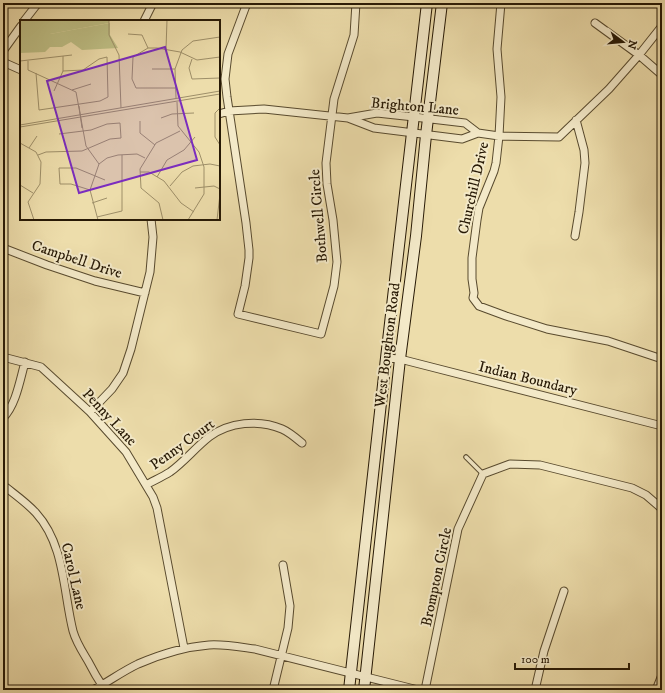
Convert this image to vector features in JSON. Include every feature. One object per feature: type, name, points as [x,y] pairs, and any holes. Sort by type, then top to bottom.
[{"type":"main road","name":"West Boughton Road","points":[[349,690],[427,3]]},
{"type":"main road","name":"West Boughton Road","points":[[364,690],[400,360],[416,236],[426,135],[442,3]]},
{"type":"street","points":[[25,20],[38,3]]},
{"type":"street","points":[[144,20],[153,3]]},
{"type":"street","points":[[229,111],[226,78],[228,54],[247,3]]},
{"type":"street","points":[[331,116],[334,99],[354,35],[356,3]]},
{"type":"street","name":"Churchill Drive","points":[[502,3],[497,49],[501,97],[496,162],[494,171],[479,208],[472,258],[473,298],[479,306],[506,316],[547,329],[608,341],[662,359]]},
{"type":"street","points":[[595,23],[639,55],[662,75]]},
{"type":"street","name":"Brighton Lane","points":[[348,118],[377,113],[465,123],[478,133],[498,136],[559,137],[609,89],[662,26]]},
{"type":"street","points":[[3,51],[20,27]]},
{"type":"street","points":[[3,62],[20,70]]},
{"type":"street","name":"Brighton Lane","points":[[220,114],[229,111],[250,109],[276,110],[348,118],[374,128],[426,135],[462,139],[478,133]]},
{"type":"street","name":"Bothwell Circle","points":[[229,111],[246,224],[249,258],[245,286],[238,314],[321,334],[334,286],[337,262],[333,220],[327,184],[326,163],[331,116]]},
{"type":"street","points":[[575,236],[585,163],[584,150],[576,120]]},
{"type":"street","points":[[90,412],[112,389],[123,373],[131,349],[150,272],[153,237],[151,220]]},
{"type":"street","name":"Campbell Drive","points":[[3,248],[95,281],[145,293]]},
{"type":"street","name":"Penny Lane","points":[[3,357],[41,367],[90,412],[126,452],[155,502],[184,648]]},
{"type":"street","name":"Indian Boundary","points":[[386,358],[400,360],[662,426]]},
{"type":"street","points":[[3,418],[7,415],[15,396],[25,362]]},
{"type":"street","name":"Penny Court","points":[[146,486],[169,472],[210,437],[225,428],[236,424],[265,424],[282,429],[302,443]]},
{"type":"street","points":[[483,474],[510,464],[540,465],[632,488],[646,495],[662,511]]},
{"type":"street","name":"Brompton Circle","points":[[425,690],[458,529],[483,474]]},
{"type":"street","name":"Carol Lane","points":[[3,485],[37,513],[48,529],[60,562],[73,631],[78,644],[103,688]]},
{"type":"street","points":[[273,690],[288,628],[290,606],[283,565]]},
{"type":"street","points":[[535,690],[544,651],[564,590]]},
{"type":"street","points":[[93,690],[103,688],[137,664],[159,655],[184,648],[210,645],[255,649],[418,690]]},
{"type":"street","points":[[656,690],[662,675]]},
{"type":"lane","points":[[466,456],[483,474]]}]
